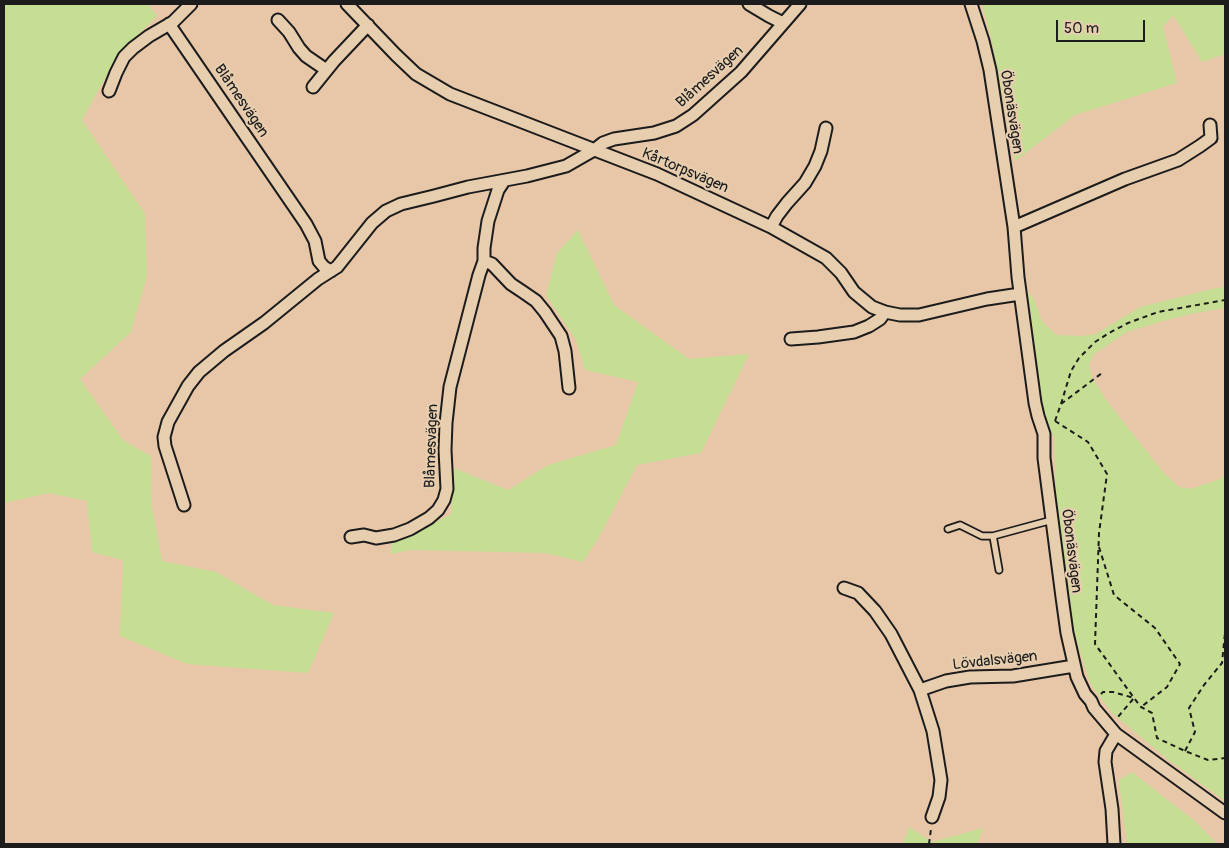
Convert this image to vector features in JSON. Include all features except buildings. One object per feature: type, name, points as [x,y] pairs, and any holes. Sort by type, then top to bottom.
[{"type":"street","points":[[109,91],[124,57],[148,36],[169,24],[192,4]]},
{"type":"street","name":"Kårtorpsvägen","points":[[347,4],[416,74],[450,94],[657,174],[771,227],[826,258],[842,273],[854,292],[872,307],[900,315],[919,315],[987,299],[1020,294]]},
{"type":"street","points":[[749,4],[783,23]]},
{"type":"street","name":"Blåmesvägen","points":[[184,505],[165,446],[164,437],[168,422],[188,386],[199,372],[224,351],[337,267],[372,223],[386,211],[401,204],[468,187],[504,181],[566,166],[594,150],[602,143],[614,138],[654,133],[676,126],[693,115],[741,72],[800,4]]},
{"type":"street","name":"Öbonäsvägen","points":[[971,4],[990,70],[1014,227],[1020,294],[1036,410],[1044,434],[1044,458],[1067,633],[1077,677],[1094,708],[1115,732],[1225,813]]},
{"type":"street","points":[[278,20],[306,56],[318,65],[327,68]]},
{"type":"street","name":"Blåmesvägen","points":[[169,24],[306,224],[315,240],[319,260],[324,267],[331,270]]},
{"type":"street","points":[[313,87],[327,68],[368,25]]},
{"type":"street","points":[[1014,227],[1125,179],[1178,160],[1211,138],[1210,125]]},
{"type":"street","points":[[771,227],[787,203],[805,183],[815,166],[821,151],[826,128]]},
{"type":"street","name":"Blåmesvägen","points":[[350,537],[364,535],[376,538],[394,535],[410,529],[429,518],[438,510],[444,500],[447,488],[445,450],[450,387],[478,275],[484,261],[488,221],[498,190],[504,181]]},
{"type":"street","points":[[484,261],[492,264],[511,284],[524,292],[545,312],[561,336],[565,351],[569,388]]},
{"type":"street","points":[[791,339],[854,332],[870,326],[880,319],[885,312]]},
{"type":"street","points":[[844,588],[858,593],[875,611],[892,634],[920,690],[933,731],[941,780],[939,797],[932,817]]},
{"type":"street","name":"Lövdalsvägen","points":[[920,690],[946,681],[970,677],[1013,676],[1074,666]]},
{"type":"street","points":[[1114,844],[1112,809],[1105,762],[1106,750],[1115,732]]},
{"type":"lane","points":[[948,529],[960,526],[982,536],[993,536],[1052,520]]},
{"type":"lane","points":[[993,536],[1000,570]]},
{"type":"path","points":[[1225,300],[1158,312],[1128,323],[1102,337],[1079,358],[1072,371],[1055,420],[1088,442],[1107,474],[1098,545],[1095,644],[1134,698],[1141,706],[1152,713],[1157,738],[1185,752],[1208,760],[1225,758]]},
{"type":"path","points":[[1061,404],[1102,373]]},
{"type":"path","points":[[1098,545],[1114,595],[1156,628],[1180,664],[1167,687],[1141,706]]},
{"type":"path","points":[[1185,752],[1195,732],[1189,708],[1204,685],[1222,663],[1225,633],[1225,588]]},
{"type":"path","points":[[1091,701],[1103,692],[1113,692],[1134,698]]},
{"type":"path","points":[[1115,732],[1114,721],[1134,698]]},
{"type":"path","points":[[929,844],[932,817]]},
{"type":"green space","points":[[4,4],[148,4],[157,16],[119,53],[82,120],[145,214],[147,276],[131,332],[80,379],[123,440],[151,456],[152,506],[162,561],[216,572],[273,605],[334,613],[308,673],[187,664],[120,636],[123,560],[92,552],[87,501],[49,493],[4,503]]},
{"type":"green space","points":[[982,4],[1225,4],[1225,54],[1202,62],[1173,15],[1163,27],[1177,83],[1075,115],[1015,161],[992,42]]},
{"type":"green space","points":[[578,230],[614,305],[689,359],[749,354],[701,453],[637,465],[599,537],[583,562],[546,553],[412,550],[390,554],[393,541],[417,532],[451,514],[454,468],[508,490],[548,465],[616,445],[638,382],[585,370],[576,340],[546,295],[557,253]]},
{"type":"green space","points":[[1225,287],[1225,308],[1195,313],[1127,332],[1093,355],[1089,365],[1091,375],[1106,400],[1163,472],[1179,487],[1191,489],[1220,479],[1225,475],[1225,801],[1170,761],[1113,714],[1090,683],[1074,631],[1057,511],[1054,437],[1044,414],[1028,292],[1033,297],[1042,321],[1056,335],[1081,336],[1096,334],[1140,307]]},
{"type":"green space","points":[[1132,772],[1196,822],[1217,844],[1127,844],[1119,780]]},
{"type":"green space","points":[[909,827],[932,842],[983,828],[977,844],[903,844]]}]
